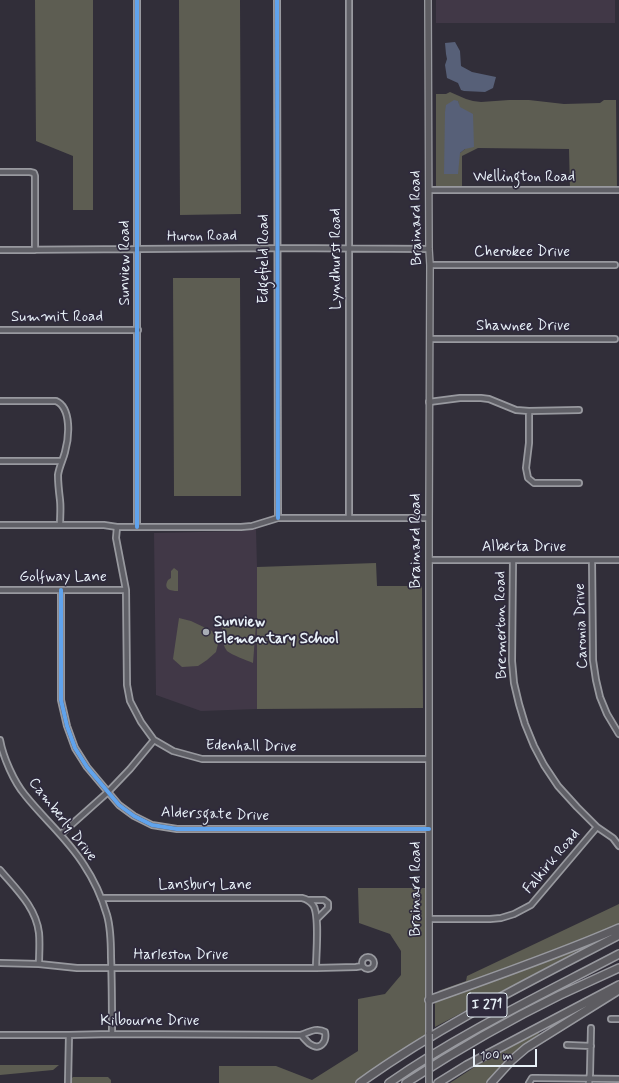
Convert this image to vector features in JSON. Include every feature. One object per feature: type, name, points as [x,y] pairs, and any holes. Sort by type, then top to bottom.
[{"type":"highway","points":[[429,1000],[515,969],[619,928]]},
{"type":"highway","name":"I 271","points":[[360,1083],[459,1020],[619,935]]},
{"type":"highway","points":[[389,1083],[466,1034],[619,954]]},
{"type":"highway","points":[[406,1083],[444,1058],[517,1018],[560,995],[619,968]]},
{"type":"highway","points":[[438,1083],[467,1064],[619,985]]},
{"type":"highway","points":[[491,1083],[512,1060],[526,1048],[619,990]]},
{"type":"main road","name":"Brainard Road","points":[[428,0],[430,265],[429,1083]]},
{"type":"street","name":"Sunview Road","points":[[137,0],[137,527]]},
{"type":"street","name":"Edgefield Road","points":[[277,0],[278,518]]},
{"type":"street","name":"Lyndhurst Road","points":[[349,0],[349,518]]},
{"type":"street","points":[[0,172],[34,173],[35,250]]},
{"type":"street","name":"Wellington Road","points":[[429,190],[619,190]]},
{"type":"street","name":"Huron Road","points":[[0,250],[277,248],[429,249]]},
{"type":"street","name":"Cherokee Drive","points":[[430,265],[615,265]]},
{"type":"street","name":"Summit Road","points":[[0,330],[138,330]]},
{"type":"street","name":"Shawnee Drive","points":[[430,339],[615,339]]},
{"type":"street","points":[[429,402],[460,398],[481,398],[489,399],[516,410],[579,410]]},
{"type":"street","points":[[0,401],[52,400],[59,402],[65,410],[68,422],[68,442],[58,474],[60,525]]},
{"type":"street","points":[[529,411],[529,443],[526,468],[528,478],[534,483],[579,483]]},
{"type":"street","points":[[0,461],[61,461]]},
{"type":"street","points":[[0,524],[104,525],[117,527],[241,527],[252,526],[278,518],[429,518]]},
{"type":"street","name":"Edenhall Drive","points":[[117,527],[116,538],[126,590],[127,685],[130,701],[141,722],[154,740],[173,751],[202,760],[429,760]]},
{"type":"street","name":"Alberta Drive","points":[[429,560],[619,560]]},
{"type":"street","name":"Bremerton Road","points":[[513,560],[512,662],[518,704],[525,724],[544,765],[558,786],[576,808],[597,827],[613,838],[619,846]]},
{"type":"street","name":"Caronia Drive","points":[[592,560],[593,660],[596,680],[600,697],[607,714],[619,734]]},
{"type":"street","name":"Golfway Lane","points":[[0,590],[126,590]]},
{"type":"street","name":"Aldersgate Drive","points":[[62,590],[62,700],[67,726],[75,748],[87,767],[120,805],[134,816],[152,825],[178,829],[429,829]]},
{"type":"street","name":"Camberly Drive","points":[[0,740],[12,773],[24,795],[60,834],[84,864],[101,898],[107,915],[110,932],[112,968],[112,1034]]},
{"type":"street","points":[[60,834],[108,792],[130,769],[154,740]]},
{"type":"street","name":"Falkirk Road","points":[[429,919],[501,918],[514,914],[531,905],[597,827]]},
{"type":"street","points":[[0,870],[24,898],[36,920],[39,933],[39,964]]},
{"type":"street","name":"Lansbury Lane","points":[[101,898],[302,898],[313,902],[324,900],[328,905],[326,910],[317,919]]},
{"type":"street","name":"Lansbury Lane","points":[[313,902],[317,919],[316,968]]},
{"type":"street","name":"Harleston Drive","points":[[0,963],[39,964],[77,968],[316,968],[362,966]]},
{"type":"street","points":[[611,1019],[619,1019]]},
{"type":"street","points":[[589,1081],[591,1028]]},
{"type":"street","name":"Kilbourne Drive","points":[[0,1035],[301,1035],[312,1030],[321,1030],[325,1032],[326,1038],[322,1045],[315,1046],[301,1035]]},
{"type":"street","points":[[68,1083],[69,1035]]},
{"type":"street","points":[[567,1045],[591,1046]]},
{"type":"street","points":[[529,1082],[532,1078],[589,1081],[619,1079]]},
{"type":"shaded area","points":[[35,0],[93,0],[93,210],[73,210],[73,156],[36,141]]},
{"type":"shaded area","points":[[179,0],[240,0],[241,214],[180,215]]},
{"type":"shaded area","points":[[436,0],[615,0],[615,23],[436,23]]},
{"type":"shaded area","points":[[450,92],[466,99],[481,102],[529,100],[564,104],[600,103],[604,100],[616,100],[617,190],[570,190],[569,149],[478,148],[462,156],[462,190],[436,190],[436,94],[446,94]],"holes":[[[458,101],[465,149],[460,153]]]},
{"type":"shaded area","points":[[173,278],[240,278],[241,496],[174,496]]},
{"type":"shaded area","name":"Sunview Elementary School","points":[[256,529],[257,709],[201,711],[156,695],[154,533],[243,531]]},
{"type":"shaded area","points":[[376,563],[377,586],[422,586],[423,708],[257,709],[257,567]]},
{"type":"shaded area","points":[[174,568],[178,571],[178,591],[172,591],[166,586],[168,580],[171,578],[171,571]]},
{"type":"shaded area","points":[[179,618],[191,621],[212,631],[218,644],[216,652],[198,666],[182,667],[173,659]]},
{"type":"shaded area","points":[[244,618],[251,619],[256,624],[253,663],[227,651],[222,640],[223,627],[227,622]]},
{"type":"shaded area","points":[[358,888],[429,888],[429,1034],[360,1083],[219,1083],[219,1066],[276,1066],[312,1080],[358,1051],[358,999],[385,994],[401,975],[401,951],[390,934],[359,923]]},
{"type":"shaded area","points":[[619,904],[619,925],[487,976],[443,992],[438,991],[466,981],[467,976]]},
{"type":"shaded area","points":[[584,946],[583,948],[435,1027],[436,1002]]},
{"type":"shaded area","points":[[538,1032],[539,1034],[512,1054],[486,1083],[450,1083],[476,1066]]},
{"type":"shaded area","points":[[0,1065],[59,1065],[53,1070],[0,1075]]},
{"type":"shaded area","points":[[73,1077],[108,1077],[111,1080],[111,1083],[71,1083],[71,1079]]},
{"type":"water","points":[[455,42],[460,51],[461,66],[472,72],[496,77],[493,88],[485,92],[464,91],[461,90],[458,83],[447,78],[445,65],[447,59],[445,43]]},
{"type":"water","points":[[454,100],[458,101],[460,107],[473,114],[474,147],[465,149],[460,153],[458,174],[444,174],[445,112],[446,105]]},
{"type":"cycle path","points":[[137,0],[137,527]]},
{"type":"cycle path","points":[[277,0],[278,518]]},
{"type":"cycle path","points":[[61,590],[61,700],[67,726],[75,748],[87,767],[119,805],[134,816],[152,825],[177,829],[429,829]]},
{"type":"place","name":"Sunview Elementary School","points":[[206,632]]}]
